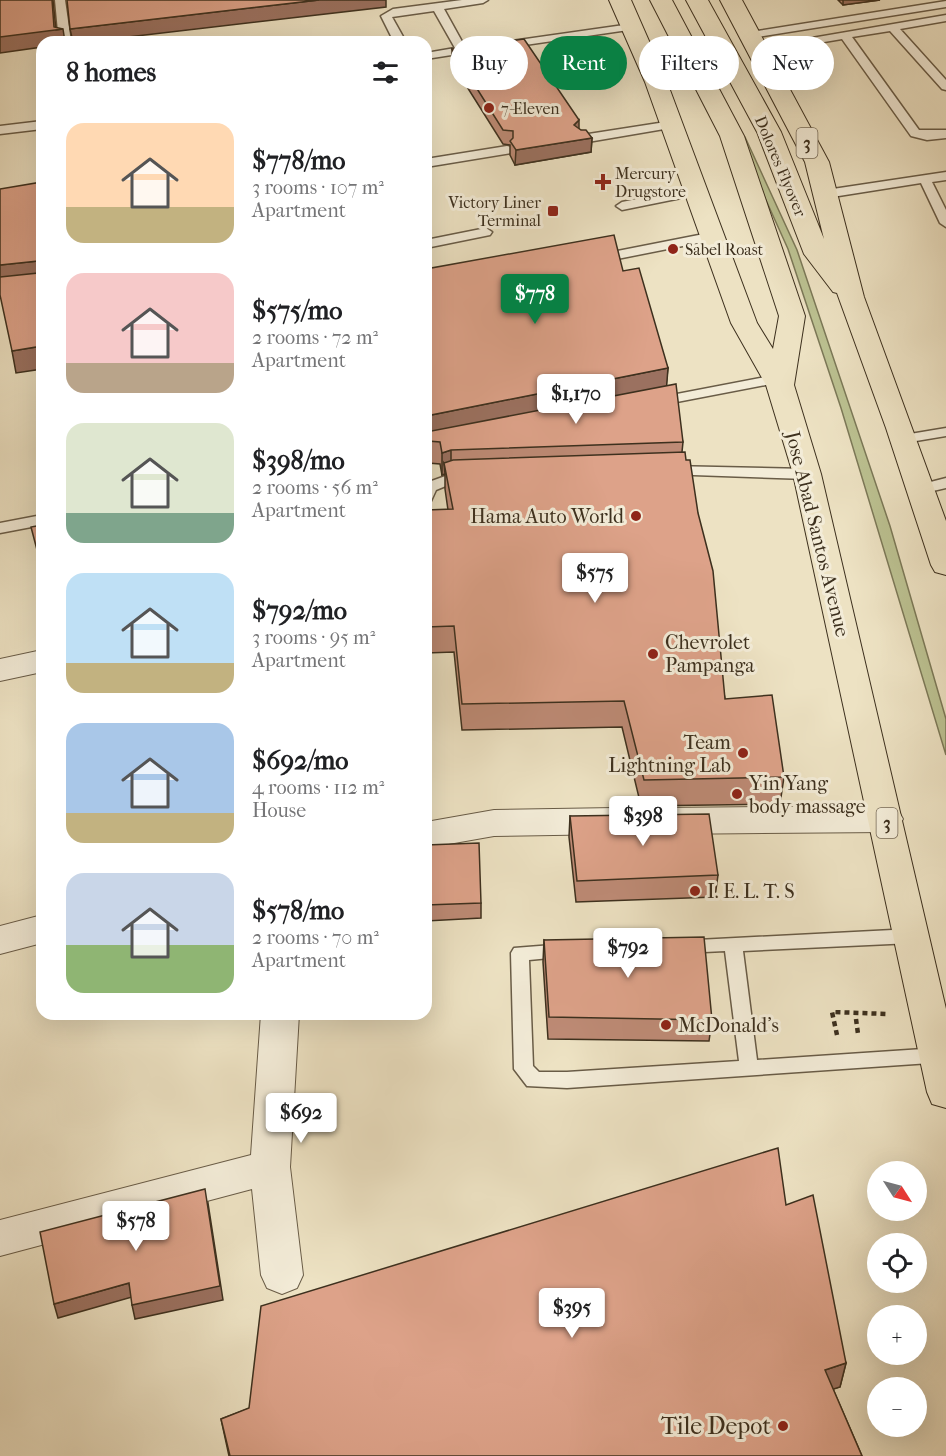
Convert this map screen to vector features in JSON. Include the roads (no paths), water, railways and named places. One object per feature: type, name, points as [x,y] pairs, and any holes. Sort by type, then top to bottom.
[{"type":"highway","name":"Jose Abad Santos Avenue","points":[[620,0],[672,125],[744,323],[778,382],[807,474],[946,1092]]},
{"type":"highway","name":"Dolores Flyover","points":[[661,0],[732,136],[792,316],[778,382]]},
{"type":"highway","name":"Dolores Flyover","points":[[698,0],[769,132],[817,254],[851,297]]},
{"type":"highway","name":"3","points":[[731,0],[751,36]]},
{"type":"highway","name":"3","points":[[779,90],[817,162],[851,297],[904,440],[933,486],[946,565]]},
{"type":"street","points":[[0,670],[36,662]]},
{"type":"street","points":[[432,835],[494,823],[886,819]]},
{"type":"street","points":[[0,939],[36,930]]},
{"type":"street","points":[[280,1020],[270,1167],[282,1275]]},
{"type":"street","points":[[0,1238],[270,1167]]},
{"type":"lane","points":[[60,0],[64,36]]},
{"type":"lane","points":[[397,36],[386,16],[393,12],[483,0]]},
{"type":"lane","points":[[789,36],[946,4]]},
{"type":"lane","points":[[437,7],[453,36]]},
{"type":"lane","points":[[834,36],[946,18]]},
{"type":"lane","points":[[528,42],[632,27]]},
{"type":"lane","points":[[892,27],[946,87]]},
{"type":"lane","points":[[845,35],[915,133],[927,136],[946,134]]},
{"type":"lane","points":[[432,55],[450,53]]},
{"type":"lane","points":[[582,139],[672,125]]},
{"type":"lane","points":[[0,130],[36,126]]},
{"type":"lane","points":[[432,162],[507,150]]},
{"type":"lane","points":[[826,194],[946,176]]},
{"type":"lane","points":[[925,179],[946,222]]},
{"type":"lane","points":[[622,206],[697,191]]},
{"type":"lane","points":[[432,243],[486,232]]},
{"type":"lane","points":[[579,262],[714,236]]},
{"type":"lane","points":[[636,406],[778,382]]},
{"type":"lane","points":[[904,440],[946,432]]},
{"type":"lane","points":[[659,471],[807,474]]},
{"type":"lane","points":[[432,486],[451,479],[484,477]]},
{"type":"lane","points":[[0,528],[36,521]]},
{"type":"lane","points":[[662,947],[912,936]]},
{"type":"lane","points":[[734,944],[749,1068]]},
{"type":"lane","points":[[579,950],[520,953],[524,1069],[534,1080],[567,1080],[938,1056]]},
{"type":"place","name":"7-Eleven","points":[[489,108]]},
{"type":"place","name":"Mercury Drugstore","points":[[603,182]]},
{"type":"place","name":"Victory Liner Terminal","points":[[553,211]]},
{"type":"place","name":"Sabel Roast","points":[[673,249]]},
{"type":"place","name":"Hama Auto World","points":[[636,516]]},
{"type":"place","name":"Chevrolet Pampanga","points":[[653,654]]},
{"type":"place","name":"Team Lightning Lab","points":[[743,753]]},
{"type":"place","name":"Yin Yang body massage","points":[[737,794]]},
{"type":"place","name":"I. E. L. T. S","points":[[695,891]]},
{"type":"place","name":"McDonald's","points":[[666,1025]]},
{"type":"place","name":"Tile Depot","points":[[783,1426]]}]
